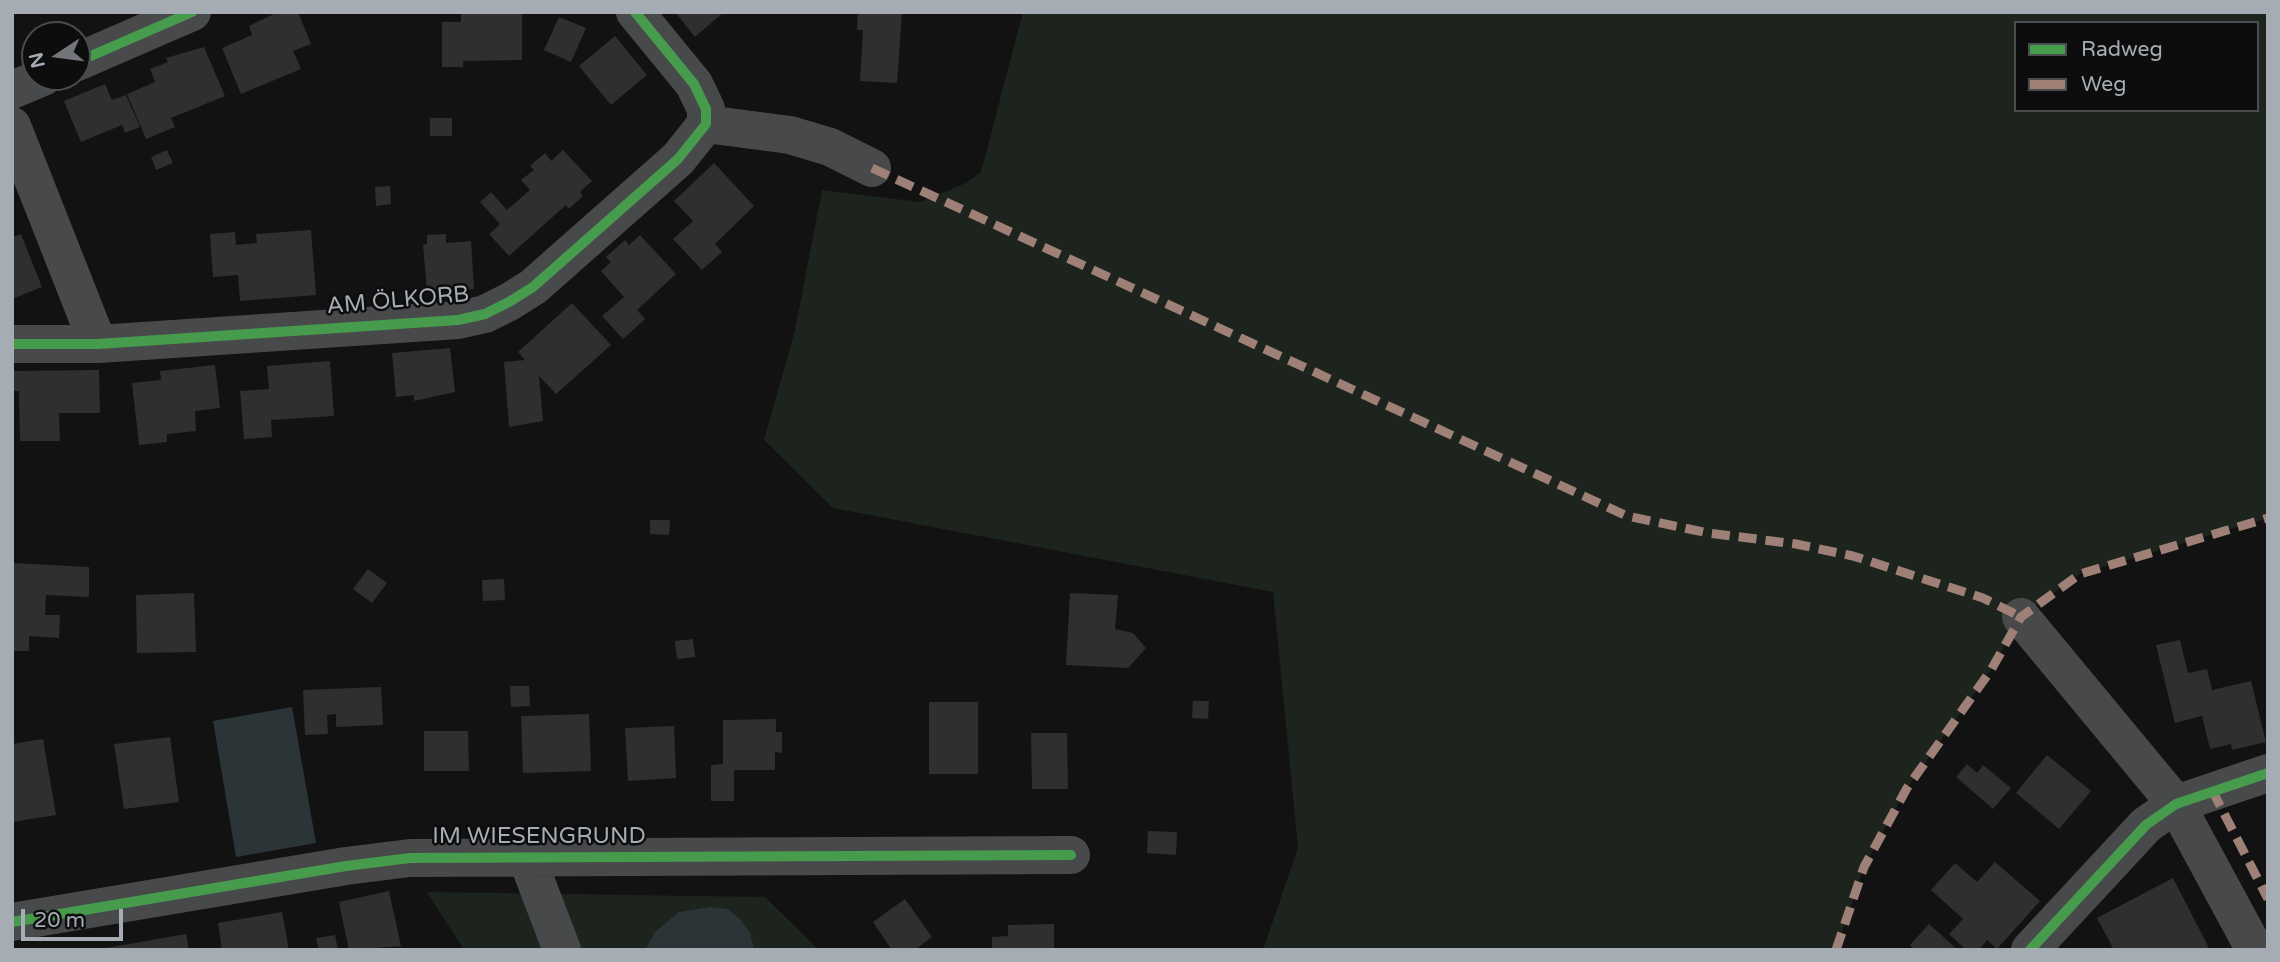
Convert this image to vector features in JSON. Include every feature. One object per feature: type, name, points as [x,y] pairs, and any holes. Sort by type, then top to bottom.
[{"type":"street","points":[[91,56],[192,12]]},
{"type":"street","points":[[635,12],[694,83],[706,109],[706,124],[790,135],[830,147],[872,168]]},
{"type":"street","name":"AM ÖLKORB","points":[[12,344],[98,344],[458,320],[485,314],[533,287],[678,159],[706,124]]},
{"type":"street","points":[[12,126],[98,344]]},
{"type":"street","points":[[2021,617],[2176,804],[2255,950]]},
{"type":"street","points":[[2030,950],[2137,834],[2176,804],[2268,773]]},
{"type":"street","name":"IM WIESENGRUND","points":[[12,922],[346,866],[410,858],[1071,855]]},
{"type":"street","points":[[527,858],[562,950]]},
{"type":"shaded area","points":[[1023,12],[2268,12],[2268,518],[2080,574],[2021,617],[1991,670],[1907,788],[1864,867],[1836,950],[1263,950],[1298,848],[1273,592],[833,508],[764,440],[795,330],[822,190],[920,202],[966,183],[981,172]]},
{"type":"shaded area","points":[[292,707],[316,843],[236,857],[213,721]]},
{"type":"shaded area","points":[[427,892],[765,897],[819,950],[464,950]]},
{"type":"shaded area","points":[[711,907],[727,909],[740,919],[750,933],[754,950],[645,950],[655,932],[679,912]]},
{"type":"building","points":[[278,12],[298,12],[311,44],[293,51],[301,69],[241,94],[222,48],[252,35],[249,26]]},
{"type":"building","points":[[461,12],[522,12],[522,60],[463,61],[463,67],[442,67],[442,22],[461,22]]},
{"type":"building","points":[[675,12],[724,12],[695,37]]},
{"type":"building","points":[[858,12],[902,12],[897,83],[860,81],[863,30],[857,30]]},
{"type":"building","points":[[559,17],[586,28],[571,62],[544,50]]},
{"type":"building","points":[[615,36],[647,75],[611,105],[579,66]]},
{"type":"building","points":[[204,47],[225,96],[171,118],[175,127],[146,139],[127,94],[155,82],[150,69],[168,62],[166,58]]},
{"type":"building","points":[[105,84],[112,100],[126,95],[140,127],[125,133],[122,125],[81,142],[64,101]]},
{"type":"building","points":[[430,118],[452,118],[452,136],[430,136]]},
{"type":"building","points":[[167,150],[173,163],[156,170],[151,157]]},
{"type":"building","points":[[563,150],[592,181],[580,192],[583,196],[569,209],[566,205],[509,256],[489,234],[500,224],[480,202],[491,192],[507,210],[530,190],[521,180],[534,170],[530,166],[545,153],[551,161]]},
{"type":"building","points":[[714,163],[754,206],[715,244],[722,252],[702,270],[673,239],[693,221],[674,201]]},
{"type":"building","points":[[390,186],[391,204],[376,206],[375,187]]},
{"type":"building","points":[[311,230],[316,295],[240,301],[238,275],[213,277],[210,234],[235,232],[236,245],[257,243],[256,234]]},
{"type":"building","points":[[21,234],[42,287],[12,299],[12,237]]},
{"type":"building","points":[[446,234],[446,243],[471,241],[474,289],[427,292],[423,245],[427,244],[427,235]]},
{"type":"building","points":[[640,235],[676,274],[637,310],[645,319],[623,339],[602,316],[624,297],[601,271],[611,262],[606,257],[625,240],[629,245]]},
{"type":"building","points":[[572,303],[611,345],[556,394],[539,376],[543,421],[509,427],[504,362],[525,360],[518,352]]},
{"type":"building","points":[[450,348],[455,392],[414,401],[414,395],[396,397],[392,353]]},
{"type":"building","points":[[330,361],[334,416],[271,420],[272,437],[244,439],[240,391],[269,389],[267,366]]},
{"type":"building","points":[[215,365],[220,408],[195,411],[196,431],[167,434],[167,442],[139,445],[132,383],[161,380],[160,371]]},
{"type":"building","points":[[99,370],[100,413],[59,413],[60,441],[20,441],[19,391],[12,391],[12,371]]},
{"type":"building","points":[[650,520],[670,520],[669,535],[650,534]]},
{"type":"building","points":[[12,563],[89,567],[89,597],[46,595],[45,615],[60,615],[59,638],[29,636],[29,651],[12,651]]},
{"type":"building","points":[[368,569],[387,583],[372,603],[353,589]]},
{"type":"building","points":[[504,579],[505,600],[483,601],[482,580]]},
{"type":"building","points":[[194,593],[196,652],[137,653],[136,595]]},
{"type":"building","points":[[1070,593],[1118,595],[1115,629],[1133,633],[1146,648],[1128,668],[1066,665]]},
{"type":"building","points":[[693,639],[695,657],[677,659],[675,641]]},
{"type":"building","points":[[2180,640],[2188,673],[2207,669],[2212,690],[2251,681],[2266,742],[2232,750],[2231,744],[2210,749],[2202,716],[2175,723],[2156,645]]},
{"type":"building","points":[[510,686],[529,686],[530,706],[511,707]]},
{"type":"building","points":[[381,687],[383,725],[336,727],[336,714],[327,715],[328,734],[305,735],[303,690]]},
{"type":"building","points":[[1193,701],[1209,701],[1208,719],[1192,718]]},
{"type":"building","points":[[929,702],[978,702],[978,774],[929,774]]},
{"type":"building","points":[[589,714],[591,771],[523,773],[521,716]]},
{"type":"building","points":[[776,719],[776,732],[782,732],[782,753],[775,752],[775,770],[734,770],[734,801],[711,801],[711,765],[723,764],[723,720]]},
{"type":"building","points":[[674,726],[676,778],[628,781],[625,728]]},
{"type":"building","points":[[424,731],[468,731],[469,771],[424,771]]},
{"type":"building","points":[[1031,733],[1067,733],[1068,789],[1032,789]]},
{"type":"building","points":[[170,737],[179,802],[124,809],[114,744]]},
{"type":"building","points":[[43,739],[56,815],[12,822],[12,744]]},
{"type":"building","points":[[2047,755],[2091,791],[2059,829],[2016,793]]},
{"type":"building","points":[[1967,764],[1977,773],[1983,765],[2011,788],[1993,809],[1956,777]]},
{"type":"building","points":[[1148,831],[1177,832],[1176,855],[1147,853]]},
{"type":"building","points":[[1995,862],[2040,901],[1997,949],[1987,940],[1979,950],[1966,950],[1949,934],[1963,919],[1931,890],[1955,863],[1977,882]]},
{"type":"building","points":[[2173,878],[2210,950],[2114,950],[2097,918]]},
{"type":"building","points":[[389,891],[401,946],[349,950],[339,902]]},
{"type":"building","points":[[905,899],[932,937],[915,950],[892,950],[873,922]]},
{"type":"building","points":[[282,912],[289,950],[222,950],[218,923]]},
{"type":"building","points":[[1054,924],[1054,950],[992,950],[992,937],[1008,936],[1008,925]]},
{"type":"building","points":[[1929,924],[1958,950],[1914,950],[1910,945]]},
{"type":"building","points":[[186,934],[189,950],[106,950],[106,948]]},
{"type":"building","points":[[335,935],[338,950],[319,950],[316,938]]},
{"type":"marked path","points":[[872,168],[1627,516],[1708,533],[1796,544],[1853,556],[1983,598],[2021,617]]},
{"type":"marked path","points":[[1836,950],[1864,867],[1907,788],[1991,670],[2021,617],[2080,574],[2268,518]]},
{"type":"marked path","points":[[2212,790],[2268,899]]},
{"type":"cycle path","points":[[91,56],[192,12]]},
{"type":"cycle path","points":[[12,344],[98,344],[458,320],[485,314],[509,302],[533,287],[678,159],[706,124],[706,109],[694,84],[635,12]]},
{"type":"cycle path","points":[[2030,950],[2146,825],[2176,804],[2268,773]]},
{"type":"cycle path","points":[[12,922],[346,866],[410,858],[1071,855]]}]
